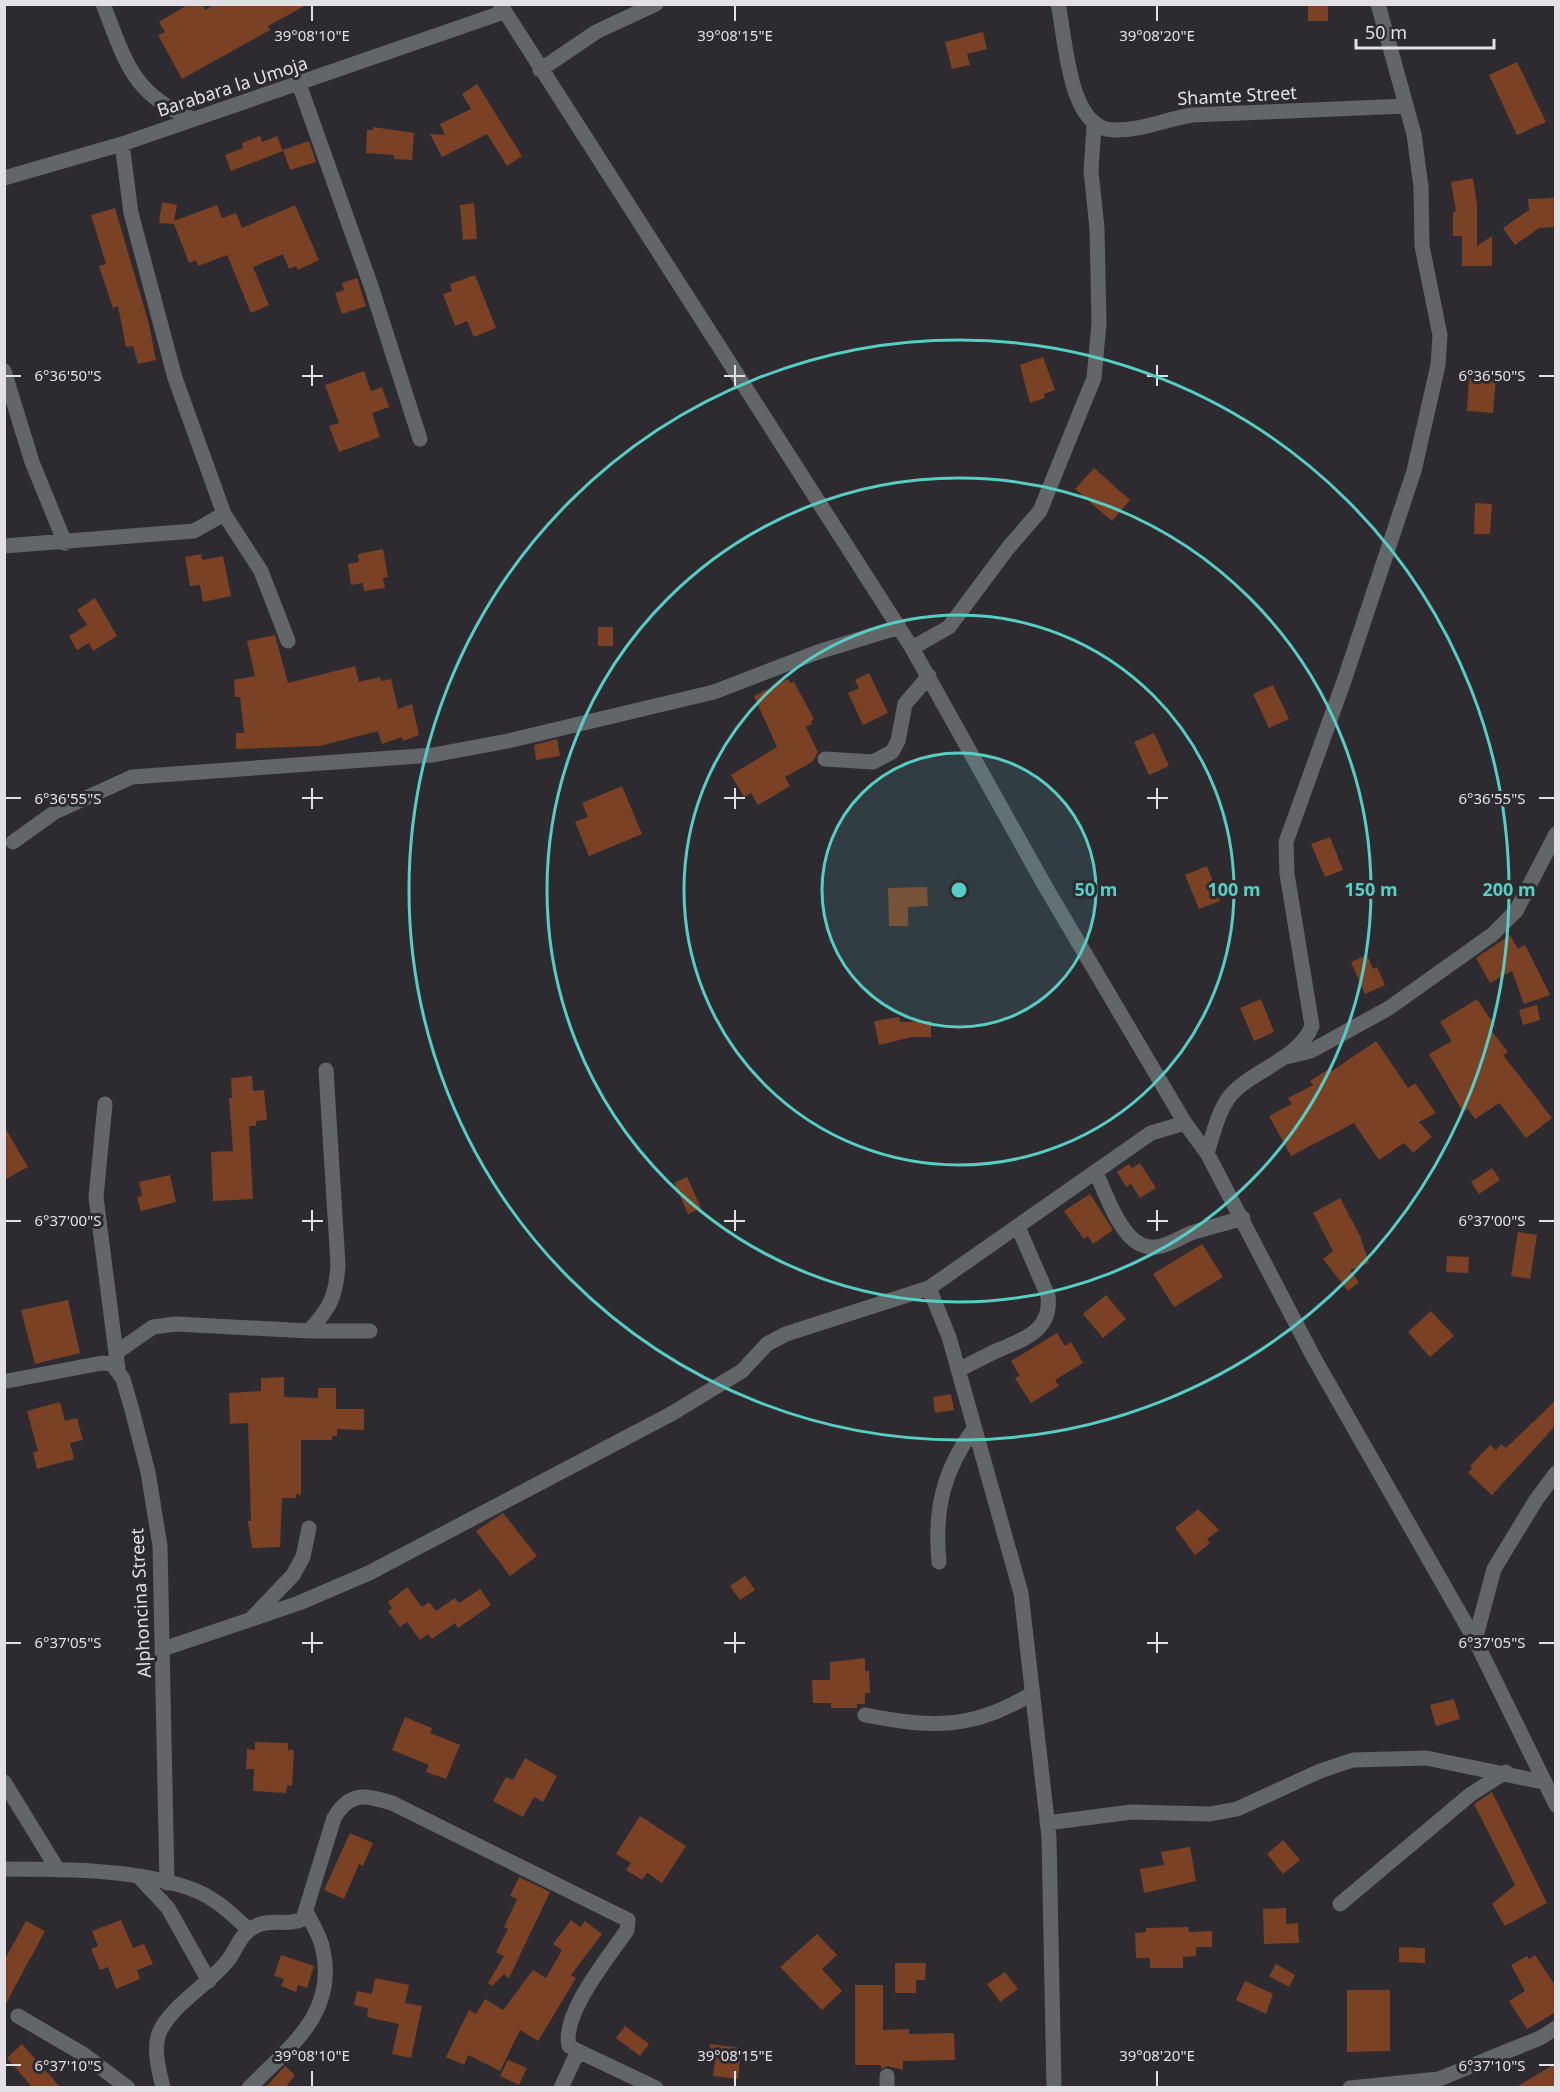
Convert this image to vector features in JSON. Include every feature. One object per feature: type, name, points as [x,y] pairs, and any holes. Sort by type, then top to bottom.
[{"type":"street","points":[[103,4],[129,67],[141,86],[167,109],[193,119]]},
{"type":"street","points":[[540,69],[596,32],[656,4]]},
{"type":"street","points":[[912,648],[949,627],[1008,548],[1040,511],[1094,378],[1099,323],[1097,228],[1091,171],[1094,126],[1079,106],[1058,4]]},
{"type":"street","points":[[1207,1153],[1229,1098],[1305,1038],[1312,1020],[1299,963],[1287,874],[1286,843],[1344,681],[1414,471],[1438,365],[1440,335],[1422,246],[1421,188],[1414,134],[1378,4]]},
{"type":"street","points":[[502,8],[929,676],[1045,886],[1185,1123],[1207,1153],[1243,1218],[1314,1358],[1475,1640],[1556,1805]]},
{"type":"street","name":"Barabara la Umoja","points":[[4,178],[122,144],[299,84],[502,8]]},
{"type":"street","points":[[299,84],[371,286],[420,439]]},
{"type":"street","name":"Shamte Street","points":[[1094,126],[1111,131],[1129,130],[1161,120],[1191,115],[1406,106]]},
{"type":"street","points":[[122,144],[131,213],[175,378],[224,514],[261,571],[288,642]]},
{"type":"street","points":[[4,371],[32,462],[65,543]]},
{"type":"street","points":[[4,546],[195,531],[224,514]]},
{"type":"street","points":[[13,842],[55,812],[132,777],[434,755],[486,745],[714,692],[818,651],[899,627]]},
{"type":"street","points":[[825,759],[861,763],[885,758],[892,752],[898,741],[905,704],[929,676]]},
{"type":"street","points":[[1281,1058],[1311,1051],[1354,1028],[1449,968],[1492,934],[1516,911],[1556,834]]},
{"type":"street","points":[[309,1331],[329,1308],[336,1291],[338,1265],[326,1070]]},
{"type":"street","name":"Alphoncina Street","points":[[105,1104],[96,1197],[118,1369],[132,1410],[150,1484],[159,1545],[164,1649],[166,1883]]},
{"type":"street","points":[[164,1649],[299,1603],[369,1574],[671,1414],[742,1371],[767,1344],[786,1334],[929,1288],[1151,1133],[1185,1123]]},
{"type":"street","points":[[1096,1172],[1118,1218],[1129,1234],[1143,1245],[1153,1247],[1169,1243],[1193,1232],[1243,1218]]},
{"type":"street","points":[[959,1370],[1035,1334],[1046,1320],[1049,1308],[1048,1296],[1018,1227]]},
{"type":"street","points":[[929,1288],[949,1337],[959,1370],[1021,1593],[1047,1823],[1054,2088]]},
{"type":"street","points":[[117,1352],[153,1328],[176,1324],[309,1331],[370,1331]]},
{"type":"street","points":[[7,1381],[102,1363],[112,1364],[118,1369]]},
{"type":"street","points":[[939,1562],[938,1509],[955,1459],[974,1429]]},
{"type":"street","points":[[1475,1640],[1494,1569],[1536,1500],[1556,1473]]},
{"type":"street","points":[[252,1618],[293,1575],[303,1557],[309,1528]]},
{"type":"street","points":[[865,1715],[954,1723],[992,1715],[1033,1693]]},
{"type":"street","points":[[1047,1823],[1131,1812],[1210,1814],[1237,1809],[1320,1771],[1353,1760],[1426,1758],[1506,1772],[1543,1782]]},
{"type":"street","points":[[1340,1904],[1471,1794],[1506,1772]]},
{"type":"street","points":[[4,1782],[58,1870]]},
{"type":"street","points":[[163,2088],[157,2050],[158,2035],[166,2021],[209,1981],[228,1960],[239,1938],[249,1930],[260,1924],[296,1923],[303,1919],[334,1818],[343,1804],[354,1798],[369,1796],[392,1803],[628,1920],[627,1930],[576,2008],[566,2036],[569,2046],[578,2052],[656,2088]]},
{"type":"street","points":[[4,1869],[58,1870],[137,1876],[189,1888],[227,1909],[249,1930]]},
{"type":"street","points":[[137,1876],[168,1908],[209,1981]]},
{"type":"street","points":[[249,2088],[296,2039],[324,1999],[326,1976],[323,1949],[307,1912]]},
{"type":"street","points":[[18,2016],[84,2054],[128,2088]]},
{"type":"street","points":[[1350,2088],[1438,2083],[1531,2042],[1556,2028]]},
{"type":"street","points":[[561,2088],[578,2052]]},
{"type":"building","points":[[189,4],[202,4],[205,10],[214,4],[308,4],[268,26],[270,30],[182,79],[158,35],[165,32],[159,22]]},
{"type":"building","points":[[1308,4],[1328,4],[1328,21],[1308,21]]},
{"type":"building","points":[[983,32],[987,49],[967,54],[970,65],[952,69],[945,42]]},
{"type":"building","points":[[1517,62],[1546,122],[1517,135],[1489,75]]},
{"type":"building","points":[[477,84],[522,156],[507,166],[487,134],[442,157],[430,134],[445,135],[440,124],[471,109],[462,94]]},
{"type":"building","points":[[373,127],[414,133],[412,160],[394,159],[394,155],[366,153],[367,130],[373,130]]},
{"type":"building","points":[[260,136],[262,142],[277,136],[283,151],[231,171],[225,155],[243,148],[242,143]]},
{"type":"building","points":[[309,141],[316,162],[290,170],[283,150]]},
{"type":"building","points":[[1473,178],[1477,205],[1477,246],[1492,236],[1492,266],[1462,266],[1462,236],[1453,236],[1453,212],[1456,211],[1451,182]]},
{"type":"building","points":[[1556,198],[1556,227],[1539,228],[1515,245],[1503,228],[1529,210],[1528,199]]},
{"type":"building","points":[[162,202],[177,205],[174,221],[217,205],[222,218],[236,213],[242,228],[295,205],[319,260],[298,270],[296,266],[289,269],[283,254],[253,267],[269,305],[251,313],[227,255],[198,266],[196,260],[189,263],[174,224],[159,223]]},
{"type":"building","points":[[474,203],[477,239],[463,240],[460,205]]},
{"type":"building","points":[[115,208],[149,324],[156,360],[138,364],[133,346],[126,347],[118,306],[113,308],[99,266],[106,264],[91,215]]},
{"type":"building","points":[[475,275],[496,328],[474,337],[467,321],[455,326],[443,294],[452,291],[450,284]]},
{"type":"building","points":[[357,278],[366,306],[342,314],[335,293],[344,290],[342,283]]},
{"type":"building","points":[[1043,357],[1055,390],[1044,394],[1045,398],[1030,403],[1020,365]]},
{"type":"building","points":[[364,371],[371,391],[382,387],[389,407],[372,413],[380,437],[339,452],[329,426],[339,423],[325,385]]},
{"type":"building","points":[[1469,376],[1496,378],[1493,413],[1467,411]]},
{"type":"building","points":[[1094,468],[1130,500],[1112,521],[1075,489]]},
{"type":"building","points":[[1475,503],[1492,504],[1490,534],[1474,534]]},
{"type":"building","points":[[383,549],[388,577],[383,578],[385,588],[364,591],[363,583],[351,585],[348,564],[359,562],[358,554]]},
{"type":"building","points":[[201,554],[202,560],[223,556],[231,596],[203,602],[200,585],[190,586],[185,557]]},
{"type":"building","points":[[95,598],[117,636],[93,651],[89,643],[77,650],[69,636],[87,625],[77,610]]},
{"type":"building","points":[[598,627],[613,627],[613,646],[598,646]]},
{"type":"building","points":[[275,635],[288,683],[355,666],[359,682],[380,677],[381,681],[391,679],[398,709],[412,704],[419,735],[403,741],[402,737],[382,744],[378,731],[320,746],[236,749],[236,733],[244,733],[240,697],[235,697],[234,680],[255,676],[247,641]]},
{"type":"building","points":[[869,673],[888,713],[863,725],[848,693],[859,688],[855,680]]},
{"type":"building","points":[[788,679],[790,683],[794,682],[814,719],[811,721],[812,724],[806,727],[818,752],[812,762],[785,777],[790,786],[758,805],[751,793],[744,797],[731,775],[777,747],[754,696]]},
{"type":"building","points":[[1273,685],[1289,719],[1269,728],[1253,694]]},
{"type":"building","points":[[1154,733],[1169,766],[1149,775],[1134,742]]},
{"type":"building","points":[[557,739],[560,756],[536,760],[534,745]]},
{"type":"building","points":[[622,786],[642,834],[589,856],[575,822],[588,817],[582,803]]},
{"type":"building","points":[[1330,837],[1343,870],[1325,877],[1311,844]]},
{"type":"building","points":[[1207,866],[1220,901],[1199,909],[1185,875]]},
{"type":"building","points":[[927,887],[928,906],[908,907],[908,926],[889,926],[888,888]]},
{"type":"building","points":[[1510,935],[1518,949],[1525,945],[1550,995],[1524,1004],[1512,971],[1490,983],[1476,958]]},
{"type":"building","points":[[1367,955],[1373,969],[1377,967],[1385,985],[1365,994],[1351,962]]},
{"type":"building","points":[[1261,999],[1274,1032],[1254,1041],[1240,1008]]},
{"type":"building","points":[[1477,999],[1495,1026],[1490,1029],[1508,1052],[1503,1055],[1552,1118],[1526,1138],[1499,1103],[1475,1119],[1468,1109],[1463,1112],[1429,1054],[1452,1041],[1440,1022]]},
{"type":"building","points":[[1537,1005],[1540,1020],[1523,1025],[1519,1010]]},
{"type":"building","points":[[899,1017],[900,1022],[931,1021],[931,1037],[912,1037],[879,1045],[874,1021]]},
{"type":"building","points":[[1376,1041],[1408,1088],[1415,1083],[1436,1113],[1419,1122],[1432,1137],[1413,1153],[1404,1143],[1379,1160],[1354,1123],[1291,1156],[1269,1116],[1292,1104],[1288,1098],[1313,1085],[1310,1081],[1330,1068],[1332,1071]]},
{"type":"building","points":[[252,1076],[253,1091],[264,1090],[267,1120],[256,1121],[256,1126],[249,1126],[253,1199],[213,1201],[211,1152],[233,1151],[229,1098],[232,1098],[231,1078]]},
{"type":"building","points":[[4,1126],[28,1167],[4,1180]]},
{"type":"building","points":[[1140,1163],[1156,1188],[1140,1198],[1131,1184],[1126,1187],[1117,1172],[1129,1164],[1132,1168]]},
{"type":"building","points":[[1492,1168],[1500,1180],[1479,1194],[1471,1182]]},
{"type":"building","points":[[170,1175],[176,1202],[141,1211],[137,1197],[142,1196],[139,1182]]},
{"type":"building","points":[[687,1177],[701,1208],[688,1214],[674,1183]]},
{"type":"building","points":[[1090,1194],[1113,1230],[1093,1244],[1088,1236],[1084,1239],[1064,1211]]},
{"type":"building","points":[[1340,1198],[1360,1236],[1369,1263],[1350,1270],[1359,1282],[1348,1291],[1323,1259],[1333,1251],[1313,1213]]},
{"type":"building","points":[[1518,1232],[1537,1235],[1530,1279],[1511,1276]]},
{"type":"building","points":[[1202,1244],[1223,1277],[1174,1307],[1153,1274]]},
{"type":"building","points":[[1447,1256],[1469,1257],[1468,1273],[1446,1272]]},
{"type":"building","points":[[1106,1295],[1126,1319],[1103,1338],[1083,1314]]},
{"type":"building","points":[[68,1300],[80,1353],[35,1364],[21,1310]]},
{"type":"building","points":[[1431,1311],[1454,1336],[1430,1357],[1408,1332]]},
{"type":"building","points":[[1057,1333],[1065,1346],[1071,1342],[1083,1363],[1055,1380],[1059,1386],[1031,1403],[1015,1378],[1020,1376],[1011,1361]]},
{"type":"building","points":[[284,1377],[284,1397],[318,1398],[318,1388],[336,1388],[336,1409],[364,1409],[364,1430],[337,1429],[337,1436],[332,1436],[332,1440],[301,1440],[301,1495],[296,1494],[296,1498],[282,1498],[280,1547],[252,1548],[248,1521],[251,1521],[248,1423],[230,1424],[229,1393],[261,1391],[261,1378]]},
{"type":"building","points":[[951,1394],[954,1410],[935,1413],[933,1397]]},
{"type":"building","points":[[1556,1400],[1556,1425],[1492,1495],[1468,1473],[1472,1468],[1470,1466],[1490,1445],[1496,1450],[1501,1444],[1506,1448]]},
{"type":"building","points":[[60,1402],[65,1421],[77,1418],[83,1440],[70,1443],[74,1459],[37,1469],[33,1452],[38,1451],[27,1411]]},
{"type":"building","points":[[1198,1509],[1219,1530],[1207,1539],[1210,1543],[1195,1555],[1175,1528]]},
{"type":"building","points":[[503,1513],[537,1556],[510,1576],[476,1531]]},
{"type":"building","points":[[745,1576],[755,1590],[740,1600],[730,1586]]},
{"type":"building","points":[[407,1587],[422,1607],[429,1602],[436,1611],[455,1598],[459,1603],[480,1589],[491,1605],[458,1628],[455,1623],[432,1639],[428,1634],[420,1640],[407,1622],[400,1627],[388,1611],[392,1608],[388,1602]]},
{"type":"building","points":[[865,1658],[865,1671],[869,1671],[870,1693],[865,1693],[865,1704],[857,1704],[857,1708],[831,1708],[831,1703],[813,1703],[812,1680],[830,1680],[830,1662]]},
{"type":"building","points":[[1454,1699],[1460,1719],[1436,1726],[1430,1705]]},
{"type":"building","points":[[405,1717],[432,1728],[430,1733],[460,1745],[446,1779],[426,1772],[429,1765],[392,1750]]},
{"type":"building","points":[[255,1742],[288,1743],[288,1750],[294,1750],[292,1786],[287,1785],[286,1793],[253,1791],[254,1769],[246,1769],[247,1749],[255,1750]]},
{"type":"building","points":[[525,1758],[557,1776],[543,1802],[534,1797],[523,1817],[493,1801],[506,1777],[513,1780]]},
{"type":"building","points":[[1492,1792],[1547,1903],[1505,1926],[1492,1904],[1515,1885],[1474,1804]]},
{"type":"building","points":[[640,1816],[686,1846],[662,1883],[647,1873],[642,1880],[626,1870],[631,1863],[616,1854]]},
{"type":"building","points":[[350,1833],[373,1843],[363,1866],[359,1864],[344,1899],[324,1890]]},
{"type":"building","points":[[1283,1840],[1300,1860],[1283,1874],[1267,1854]]},
{"type":"building","points":[[1190,1847],[1196,1881],[1144,1893],[1140,1869],[1164,1865],[1161,1852]]},
{"type":"building","points":[[519,1877],[550,1892],[509,1978],[504,1974],[492,1986],[488,1983],[504,1956],[496,1952],[508,1929],[504,1927],[517,1899],[510,1896]]},
{"type":"building","points":[[1286,1908],[1286,1924],[1298,1923],[1299,1943],[1264,1944],[1263,1909]]},
{"type":"building","points":[[121,1920],[133,1948],[144,1944],[153,1964],[137,1970],[140,1979],[116,1989],[108,1967],[100,1970],[91,1949],[98,1946],[92,1931]]},
{"type":"building","points":[[571,1920],[580,1927],[585,1921],[602,1934],[571,1975],[576,1978],[538,2041],[520,2030],[500,2071],[468,2055],[464,2065],[446,2057],[469,2010],[476,2014],[485,1999],[503,2010],[533,1970],[546,1978],[562,1950],[553,1944]]},
{"type":"building","points":[[26,1921],[45,1931],[4,2007],[4,1961]]},
{"type":"building","points":[[1188,1927],[1189,1932],[1212,1931],[1212,1947],[1196,1947],[1196,1956],[1183,1957],[1183,1968],[1150,1968],[1150,1958],[1136,1958],[1135,1933],[1146,1932],[1146,1928]]},
{"type":"building","points":[[817,1934],[837,1955],[822,1969],[842,1991],[822,2010],[780,1967]]},
{"type":"building","points":[[1399,1947],[1425,1948],[1425,1963],[1399,1962]]},
{"type":"building","points":[[281,1955],[314,1966],[307,1988],[298,1985],[296,1992],[281,1986],[284,1979],[274,1976]]},
{"type":"building","points":[[1535,1955],[1556,1987],[1556,2012],[1527,2029],[1509,2001],[1525,1991],[1511,1965],[1527,1956],[1529,1959]]},
{"type":"building","points":[[895,1963],[926,1963],[925,1980],[916,1980],[916,1993],[895,1993]]},
{"type":"building","points":[[1276,1964],[1295,1975],[1289,1987],[1269,1976]]},
{"type":"building","points":[[1005,1972],[1018,1989],[1000,2002],[987,1984]]},
{"type":"building","points":[[375,1978],[409,1985],[405,2003],[422,2006],[411,2058],[392,2054],[399,2024],[367,2017],[368,2008],[354,2005],[357,1991],[372,1994]]},
{"type":"building","points":[[1245,1981],[1273,1994],[1266,2014],[1236,2000]]},
{"type":"building","points":[[855,1985],[883,1985],[883,2030],[909,2029],[909,2034],[954,2033],[955,2060],[903,2061],[903,2070],[888,2066],[881,2069],[881,2065],[855,2065]]},
{"type":"building","points":[[1347,1990],[1390,1990],[1390,2051],[1347,2052]]},
{"type":"building","points":[[625,2026],[649,2044],[640,2056],[616,2038]]},
{"type":"building","points":[[22,2044],[61,2088],[33,2088],[7,2058]]},
{"type":"building","points":[[710,2044],[741,2048],[738,2079],[713,2076],[715,2061],[708,2060]]},
{"type":"building","points":[[508,2060],[527,2068],[519,2085],[500,2076]]},
{"type":"building","points":[[1556,2063],[1556,2088],[1515,2088]]},
{"type":"building","points":[[285,2066],[295,2075],[285,2088],[265,2088]]}]
